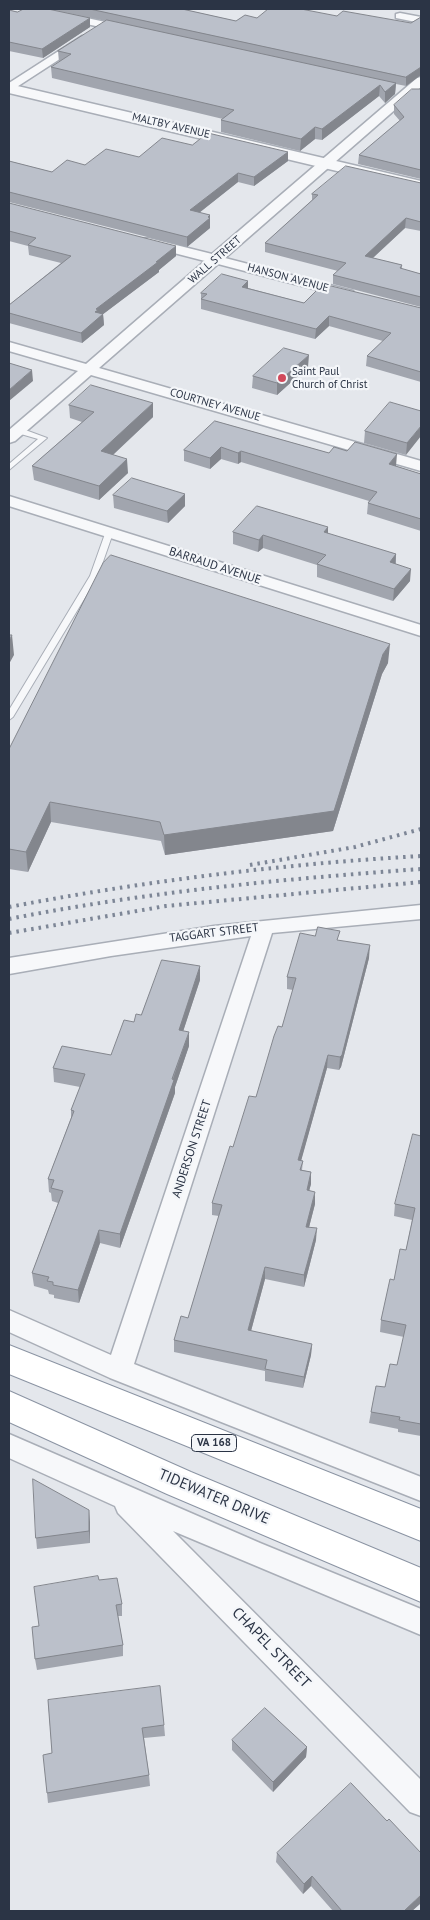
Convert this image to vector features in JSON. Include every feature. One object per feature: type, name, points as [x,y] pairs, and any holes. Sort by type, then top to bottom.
[{"type":"highway","name":"VA 168","points":[[9,1358],[421,1525]]},
{"type":"highway","name":"TIDEWATER DRIVE","points":[[9,1406],[179,1483],[421,1585]]},
{"type":"street","points":[[31,9],[144,34]]},
{"type":"street","points":[[400,16],[421,20]]},
{"type":"street","points":[[9,89],[106,25]]},
{"type":"street","name":"WALL STREET","points":[[13,434],[327,163],[415,93],[421,81]]},
{"type":"street","name":"MALTBY AVENUE","points":[[9,89],[421,186]]},
{"type":"street","points":[[394,89],[415,93]]},
{"type":"street","name":"HANSON AVENUE","points":[[132,238],[366,298]]},
{"type":"street","name":"COURTNEY AVENUE","points":[[9,346],[421,466]]},
{"type":"street","name":"BARRAUD AVENUE","points":[[9,501],[421,631]]},
{"type":"street","name":"TAGGART STREET","points":[[9,966],[137,943],[264,927],[421,912]]},
{"type":"street","name":"ANDERSON STREET","points":[[119,1370],[264,927]]},
{"type":"street","points":[[9,1321],[119,1370],[421,1489]]},
{"type":"street","points":[[9,1446],[121,1496],[421,1622]]},
{"type":"street","name":"CHAPEL STREET","points":[[121,1496],[420,1792]]},
{"type":"lane","points":[[9,468],[42,438],[13,434]]},
{"type":"lane","points":[[9,717],[94,576],[109,533]]},
{"type":"building","points":[[24,9],[48,9],[90,18],[42,49],[9,42],[9,10],[17,12]]},
{"type":"building","points":[[90,9],[182,9],[236,21],[245,15],[257,18],[268,9],[301,9],[337,16],[343,11],[411,23],[421,17],[421,67],[406,77]]},
{"type":"building","points":[[107,20],[396,83],[385,92],[380,85],[322,129],[315,127],[301,139],[221,120],[234,110],[51,67],[71,54],[58,51]]},
{"type":"building","points":[[412,89],[421,89],[421,170],[359,155],[404,117],[394,105]]},
{"type":"building","points":[[208,133],[288,152],[254,177],[238,173],[190,210],[210,215],[208,217],[210,218],[187,237],[9,192],[9,161],[52,172],[67,160],[85,165],[106,149],[139,157],[162,138],[192,145]]},
{"type":"building","points":[[346,166],[421,183],[421,222],[406,218],[365,256],[402,265],[400,268],[421,274],[421,297],[333,275],[346,263],[265,243],[318,195],[312,194]]},
{"type":"building","points":[[9,203],[176,246],[96,309],[98,310],[95,312],[103,314],[81,333],[9,313],[9,305],[71,256],[28,245],[36,238],[9,231]]},
{"type":"building","points":[[222,274],[248,281],[242,287],[304,303],[323,284],[421,308],[421,372],[367,356],[391,333],[329,316],[316,329],[201,299],[207,294],[201,293]]},
{"type":"building","points":[[284,348],[309,355],[277,383],[253,376]]},
{"type":"building","points":[[9,363],[32,370],[9,390]]},
{"type":"building","points":[[91,385],[153,403],[101,451],[127,459],[99,486],[32,466],[94,412],[69,405]]},
{"type":"building","points":[[390,402],[421,411],[421,426],[407,443],[365,431]]},
{"type":"building","points":[[215,421],[329,453],[334,447],[347,451],[355,442],[397,454],[389,464],[421,474],[421,519],[368,503],[377,492],[241,451],[238,453],[221,447],[210,458],[184,450]]},
{"type":"building","points":[[132,478],[185,494],[167,511],[113,495]]},
{"type":"building","points":[[257,506],[328,527],[324,532],[396,554],[390,562],[411,569],[394,589],[317,564],[326,555],[263,535],[259,540],[233,532]]},
{"type":"building","points":[[111,555],[390,644],[383,654],[334,811],[164,835],[160,822],[50,802],[26,852],[9,849],[9,749],[103,563]]},
{"type":"building","points":[[318,927],[340,931],[337,940],[370,945],[342,1055],[340,1057],[328,1055],[298,1160],[303,1161],[300,1170],[311,1172],[307,1190],[315,1192],[306,1227],[317,1228],[304,1275],[265,1267],[248,1330],[312,1344],[304,1377],[265,1369],[267,1360],[174,1340],[181,1316],[188,1318],[222,1205],[212,1203],[230,1146],[233,1147],[249,1096],[256,1097],[274,1036],[278,1026],[282,1027],[296,978],[287,977],[300,933],[315,936]]},
{"type":"building","points":[[162,960],[200,966],[179,1030],[189,1032],[172,1079],[174,1080],[120,1234],[99,1230],[78,1290],[53,1285],[53,1282],[47,1281],[49,1277],[32,1273],[63,1191],[51,1188],[54,1180],[48,1179],[74,1111],[71,1110],[85,1074],[53,1068],[62,1046],[111,1055],[124,1020],[134,1022],[136,1014],[141,1015]]},
{"type":"building","points":[[413,1134],[421,1136],[421,1424],[399,1420],[400,1417],[371,1412],[376,1386],[385,1387],[390,1364],[397,1365],[406,1325],[381,1320],[390,1279],[394,1280],[400,1249],[406,1250],[415,1208],[395,1204]]},
{"type":"building","points":[[33,1479],[89,1510],[89,1531],[36,1538]]},
{"type":"building","points":[[98,1576],[99,1580],[117,1578],[122,1604],[116,1605],[123,1645],[35,1659],[32,1627],[39,1626],[34,1587]]},
{"type":"building","points":[[160,1686],[164,1725],[142,1728],[149,1775],[47,1793],[43,1755],[52,1753],[48,1700]]},
{"type":"building","points":[[265,1708],[307,1747],[273,1782],[232,1740]]},
{"type":"building","points":[[351,1783],[421,1853],[421,1895],[404,1911],[342,1911],[312,1876],[304,1884],[277,1853]]},
{"type":"railway","points":[[250,865],[355,847],[421,829]]},
{"type":"railway","points":[[9,907],[111,889],[214,875],[369,859],[421,856]]},
{"type":"railway","points":[[9,919],[163,894],[317,877],[421,869]]},
{"type":"railway","points":[[9,933],[166,906],[421,882]]},
{"type":"place","name":"Saint Paul Church of Christ","points":[[282,378]]}]
